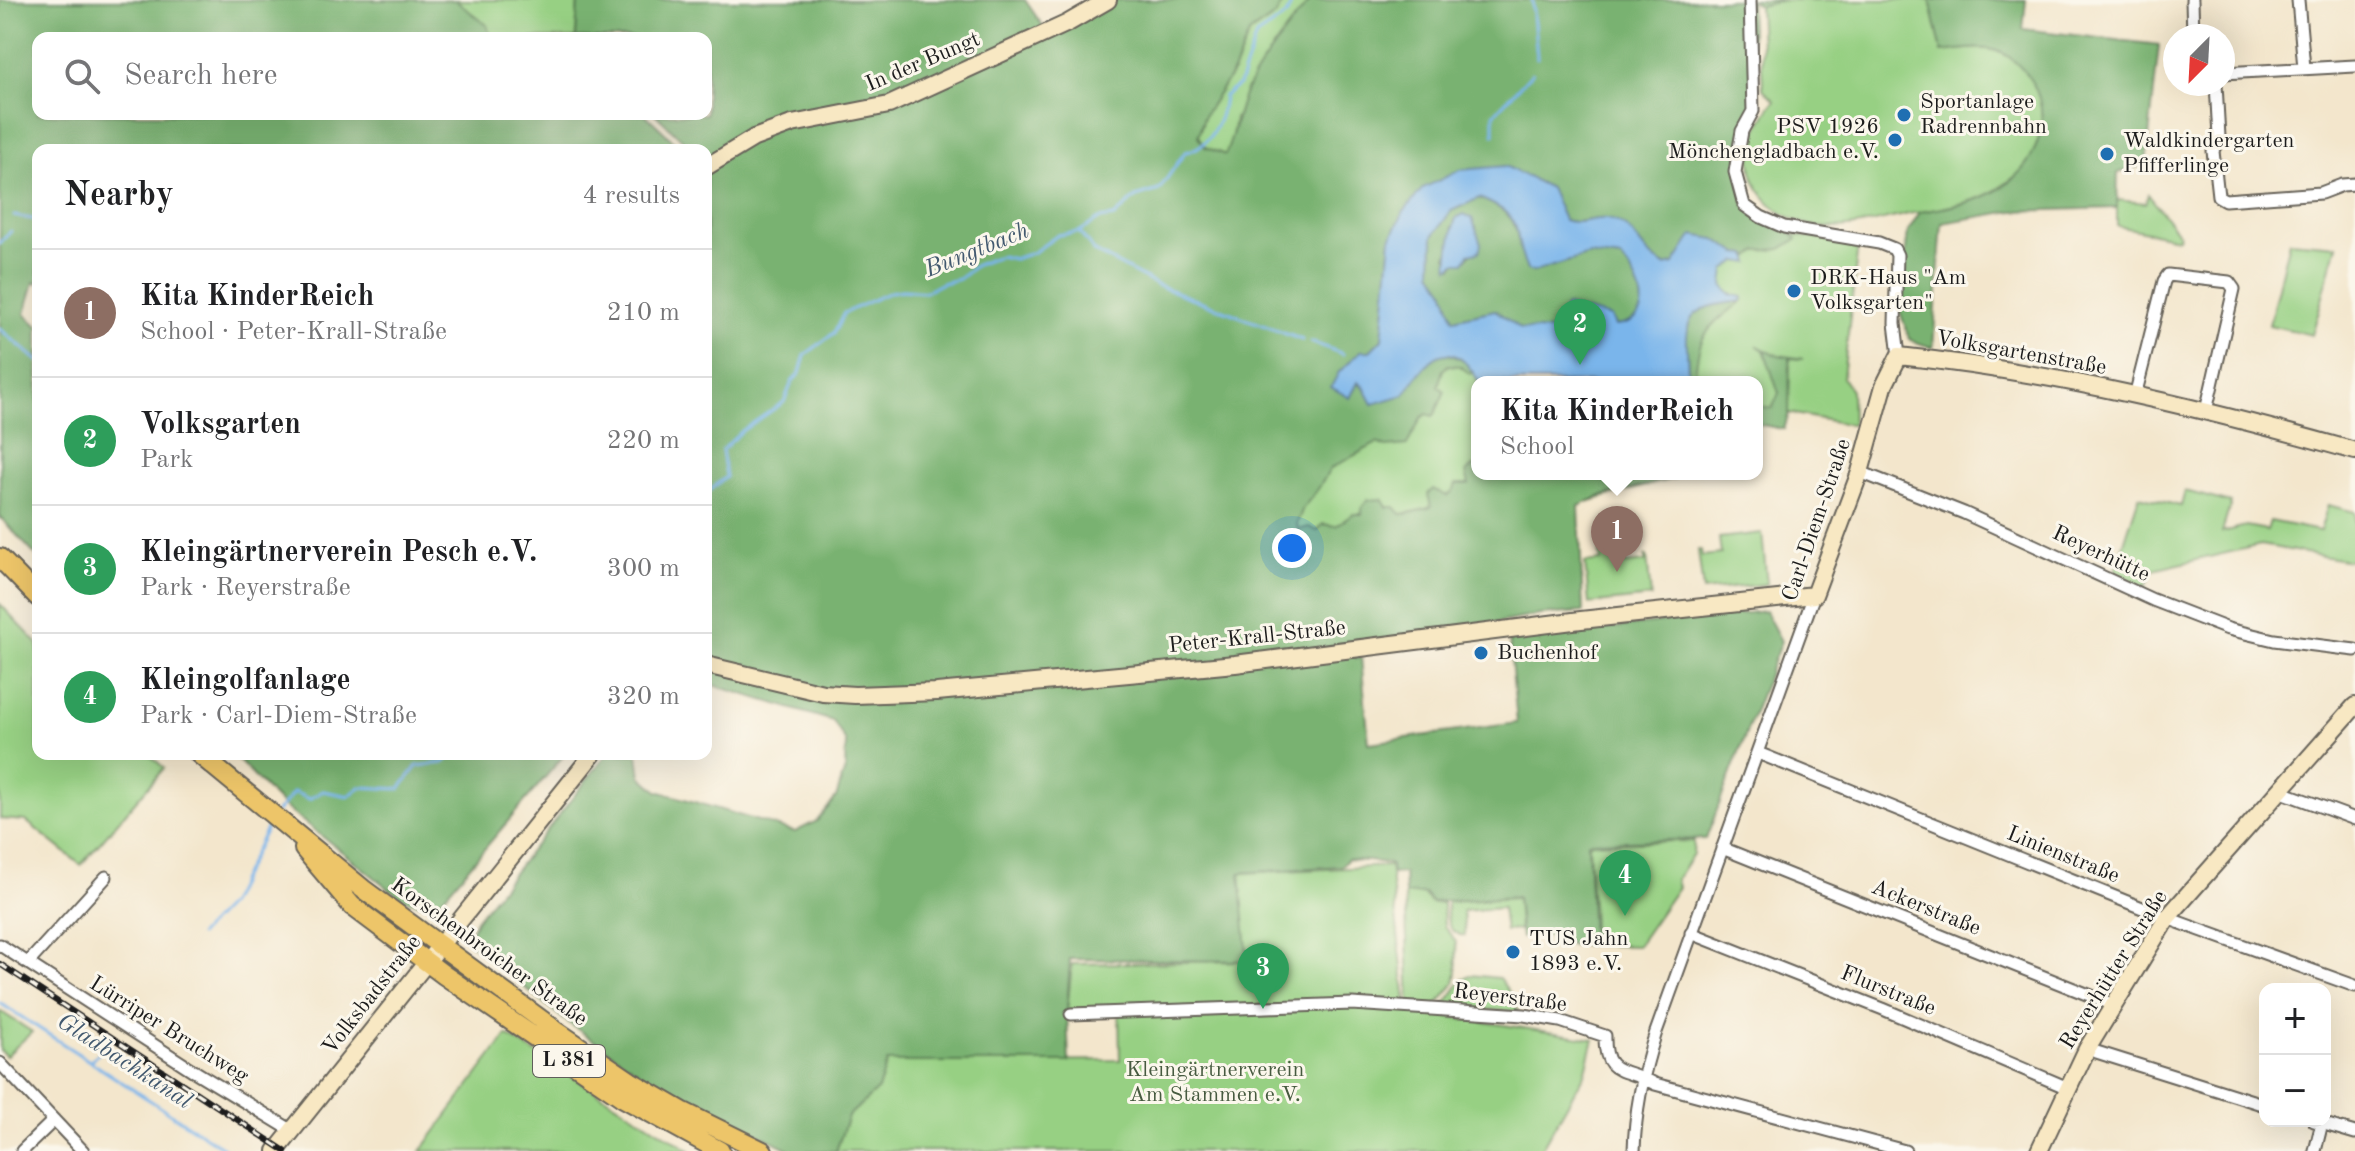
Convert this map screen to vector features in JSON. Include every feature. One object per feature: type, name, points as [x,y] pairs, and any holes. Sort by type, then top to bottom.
[{"type":"main road","points":[[0,558],[32,591]]},
{"type":"main road","name":"Korschenbroicher Straße","points":[[206,760],[264,810],[438,946],[630,1081],[763,1151]]},
{"type":"main road","name":"Korschenbroicher Straße","points":[[281,823],[352,906],[425,961],[622,1097],[720,1151]]},
{"type":"street","name":"In der Bungt","points":[[712,163],[754,138],[792,124],[889,105],[1068,23],[1108,0]]},
{"type":"street","points":[[1750,0],[1753,111],[1742,131],[1735,172],[1744,205],[1784,227],[1879,243],[1894,249],[1897,255],[1895,323],[1899,356]]},
{"type":"street","points":[[2192,0],[2193,24]]},
{"type":"street","points":[[2298,0],[2304,68]]},
{"type":"street","points":[[2235,72],[2355,66]]},
{"type":"street","points":[[2217,96],[2219,137],[2213,151],[2218,196],[2225,200],[2294,196],[2355,184]]},
{"type":"street","points":[[2135,396],[2168,275],[2229,282],[2234,289],[2206,411]]},
{"type":"street","name":"Volksgartenstraße","points":[[1899,356],[2021,374],[2135,396],[2206,411],[2355,451]]},
{"type":"street","name":"Carl-Diem-Straße","points":[[1634,1151],[1635,1115],[1642,1076],[1691,933],[1860,472],[1884,386],[1899,356]]},
{"type":"street","name":"Reyerhütte","points":[[1860,472],[1964,513],[2191,615],[2235,631],[2332,649],[2355,650]]},
{"type":"street","name":"Peter-Krall-Straße","points":[[712,666],[823,693],[937,692],[1235,664],[1581,620],[1814,595]]},
{"type":"street","name":"Reyerhütte","points":[[2332,649],[2355,657]]},
{"type":"street","name":"Reyerhütter Straße","points":[[2039,1151],[2087,1049],[2167,918],[2355,706]]},
{"type":"street","name":"Linienstraße","points":[[1758,753],[2167,918],[2355,986]]},
{"type":"street","name":"Volksbadstraße","points":[[276,1151],[588,760]]},
{"type":"street","points":[[2279,791],[2355,819]]},
{"type":"street","name":"Ackerstraße","points":[[1722,848],[2114,1005]]},
{"type":"street","points":[[28,963],[106,877]]},
{"type":"street","name":"Flurstraße","points":[[1691,933],[1883,1009],[2068,1088]]},
{"type":"street","name":"Lürriper Bruchweg","points":[[0,945],[291,1130]]},
{"type":"street","name":"Reyerstraße","points":[[1071,1014],[1352,1004],[1524,1015],[1560,1021],[1605,1036],[1604,1050],[1608,1062],[1619,1070],[1642,1076],[1655,1084],[1905,1151]]},
{"type":"street","points":[[2087,1049],[2259,1103]]},
{"type":"street","points":[[0,1063],[83,1151]]},
{"type":"street","points":[[22,1151],[54,1120]]},
{"type":"street","points":[[2331,1125],[2355,1131]]},
{"type":"street","points":[[2315,1151],[2317,1127]]},
{"type":"green space","points":[[0,0],[455,0],[487,25],[489,32],[32,32],[32,120],[651,120],[677,144],[32,144],[32,289],[25,314],[32,320],[32,552],[0,517]]},
{"type":"green space","points":[[455,0],[578,0],[576,32],[489,32],[486,25]]},
{"type":"green space","points":[[578,0],[1025,0],[1047,32],[1111,0],[1283,0],[1276,15],[1249,34],[1234,70],[1205,114],[1198,136],[1205,147],[1225,155],[1247,88],[1311,0],[1750,0],[1753,111],[1737,150],[1744,205],[1784,227],[1797,239],[1781,249],[1758,251],[1750,257],[1715,239],[1674,264],[1665,266],[1651,256],[1630,232],[1615,222],[1607,219],[1564,220],[1550,188],[1505,166],[1391,238],[1382,339],[1370,351],[1361,351],[1339,372],[1364,387],[1404,395],[1424,365],[1437,355],[1454,356],[1473,371],[1470,374],[1460,366],[1448,365],[1438,386],[1445,391],[1435,414],[1421,418],[1407,445],[1386,447],[1377,443],[1331,468],[1303,508],[1297,523],[1298,530],[1309,527],[1317,531],[1323,524],[1336,526],[1353,514],[1362,514],[1362,507],[1368,500],[1382,499],[1387,507],[1395,507],[1401,514],[1431,507],[1428,494],[1433,489],[1447,496],[1456,484],[1469,484],[1466,472],[1471,468],[1471,480],[1668,480],[1598,497],[1579,506],[1583,612],[1540,615],[1356,648],[1355,658],[1361,657],[1369,743],[1517,723],[1509,639],[1765,611],[1781,641],[1706,839],[1588,842],[1592,945],[1572,945],[1553,935],[1521,938],[1517,897],[1431,902],[1425,894],[1405,894],[1404,873],[1392,874],[1391,865],[1382,862],[1348,859],[1341,866],[1240,873],[1248,961],[1070,959],[1067,1011],[1069,1062],[887,1062],[878,1089],[848,1116],[836,1151],[792,1151],[648,1078],[567,1022],[467,941],[476,920],[602,760],[639,760],[641,776],[658,791],[795,832],[817,821],[836,798],[845,769],[846,742],[833,721],[712,685],[712,144],[687,144],[661,120],[712,120],[712,32],[576,32]]},
{"type":"green space","points":[[1283,0],[1313,0],[1235,118],[1231,143],[1225,155],[1205,147],[1198,136],[1205,114],[1234,70],[1249,34],[1276,15]]},
{"type":"green space","points":[[1750,0],[1785,0],[1759,6]]},
{"type":"green space","name":"Sportanlage Radrennbahn","points":[[1785,0],[1930,0],[1942,52],[1972,49],[1995,51],[2017,62],[2029,75],[2037,90],[2042,124],[2032,157],[2021,171],[1991,193],[1948,207],[1842,228],[1811,225],[1781,212],[1768,201],[1756,183],[1751,159],[1756,134],[1775,100],[1763,89],[1759,6]]},
{"type":"green space","points":[[1930,0],[2026,0],[2023,29],[2159,45],[2146,164],[2118,173],[2117,208],[2013,211],[1942,223],[1933,348],[1910,340],[1899,309],[1908,231],[1920,212],[1982,197],[2015,177],[2035,148],[2042,115],[2032,83],[2008,56],[1980,49],[1942,52]]},
{"type":"green space","points":[[1457,150],[1715,203],[1796,235],[1858,245],[1843,378],[1851,390],[1852,425],[1789,413],[1784,429],[1763,425],[1763,376],[1471,376],[1471,480],[1669,480],[1285,583],[1320,387]]},
{"type":"green space","points":[[2148,194],[2179,234],[2178,238],[2117,226],[2117,200],[2146,203]]},
{"type":"green space","points":[[1479,198],[1507,214],[1516,231],[1520,249],[1533,272],[1589,255],[1622,259],[1638,286],[1642,305],[1639,314],[1633,321],[1616,326],[1542,331],[1521,329],[1495,310],[1454,319],[1444,289],[1432,272],[1433,236],[1451,211]],"holes":[[[1452,227],[1476,227],[1481,244],[1453,267],[1447,256],[1454,236]]]},
{"type":"green space","points":[[2289,241],[2337,245],[2312,335],[2269,325]]},
{"type":"green space","points":[[1742,301],[1706,334],[1698,353],[1695,376],[1686,376],[1691,320],[1697,313]]},
{"type":"green space","points":[[1756,345],[1773,354],[1803,359],[1790,358],[1789,413],[1784,429],[1763,425],[1763,407],[1772,408],[1779,394],[1764,350]]},
{"type":"green space","points":[[2185,491],[2231,503],[2222,532],[2246,526],[2267,530],[2270,521],[2320,531],[2328,505],[2355,512],[2355,562],[2261,545],[2153,570],[2145,588],[2115,571],[2139,496],[2181,506]]},
{"type":"green space","points":[[1762,533],[1767,584],[1703,591],[1698,550],[1701,550],[1702,556],[1721,554],[1719,538]]},
{"type":"green space","points":[[1624,549],[1625,564],[1645,562],[1647,556],[1651,597],[1589,604],[1585,563],[1601,561],[1600,552]]},
{"type":"green space","points":[[0,604],[32,638],[32,760],[155,760],[164,768],[81,865],[26,821],[0,819]]},
{"type":"green space","points":[[238,760],[560,760],[442,899],[429,903],[414,903],[397,895],[282,805]]},
{"type":"green space","points":[[1694,841],[1693,854],[1676,880],[1678,887],[1637,946],[1594,945],[1589,843]]},
{"type":"green space","name":"Kleingärtnerverein Am Stammen e.V.","points":[[1390,866],[1407,1010],[1594,1039],[1585,1074],[1540,1151],[836,1151],[848,1116],[878,1089],[887,1062],[1120,1060],[1119,1007],[1067,1011],[1072,964],[1247,961],[1240,873]]},
{"type":"green space","points":[[1405,895],[1424,895],[1431,903],[1443,903],[1444,926],[1456,942],[1455,983],[1436,1006],[1410,1004]]},
{"type":"green space","points":[[1517,898],[1519,930],[1505,931],[1502,908],[1463,911],[1465,936],[1454,932],[1448,924],[1447,902]]},
{"type":"green space","points":[[1470,975],[1499,978],[1518,1012],[1443,1007],[1463,979]]},
{"type":"green space","points":[[0,1011],[32,1032],[6,1056],[0,1050]]},
{"type":"green space","points":[[507,1035],[691,1151],[421,1151]]},
{"type":"water","points":[[1505,166],[1550,188],[1564,220],[1615,221],[1630,231],[1651,256],[1665,266],[1674,264],[1693,235],[1715,239],[1737,253],[1748,254],[1750,263],[1738,261],[1725,270],[1723,285],[1730,294],[1743,297],[1742,301],[1707,308],[1691,320],[1686,376],[1475,376],[1458,357],[1449,354],[1430,362],[1404,395],[1373,404],[1358,382],[1350,398],[1331,387],[1339,372],[1361,351],[1370,351],[1382,339],[1391,238],[1403,213],[1423,188],[1460,170]],"holes":[[[1479,198],[1506,212],[1516,227],[1527,270],[1533,272],[1589,255],[1622,259],[1639,289],[1641,308],[1637,317],[1629,323],[1615,326],[1611,317],[1566,306],[1550,331],[1521,329],[1495,310],[1454,319],[1444,289],[1432,272],[1433,236],[1451,211]]]},
{"type":"water","points":[[1464,214],[1472,218],[1481,244],[1479,252],[1469,254],[1464,262],[1457,262],[1449,268],[1456,218]]},
{"type":"waterway","name":"Bungtbach","points":[[712,488],[726,477],[722,450],[743,430],[784,402],[792,382],[800,373],[805,355],[834,333],[844,313],[890,292],[925,292],[959,279],[976,265],[1000,256],[1014,259],[1034,252],[1058,235],[1079,232],[1099,219],[1114,217],[1136,197],[1159,190],[1185,152],[1202,145],[1214,131],[1224,96],[1239,85],[1256,36],[1286,16],[1293,0]]},
{"type":"waterway","points":[[1532,0],[1537,58]]},
{"type":"waterway","points":[[1494,135],[1494,114],[1532,73]]},
{"type":"waterway","points":[[14,216],[32,219]]},
{"type":"waterway","points":[[0,243],[11,231]]},
{"type":"waterway","points":[[1079,232],[1095,252],[1157,285],[1302,340]]},
{"type":"waterway","points":[[0,329],[32,356]]},
{"type":"waterway","points":[[1311,342],[1343,354]]},
{"type":"waterway","name":"Bungtbach","points":[[277,812],[294,792],[309,799],[323,791],[349,796],[360,787],[400,789],[417,766],[447,760]]},
{"type":"waterway","name":"Bungtbach","points":[[199,935],[229,904],[270,821]]},
{"type":"waterway","name":"Gladbachkanal","points":[[0,1003],[228,1151]]},
{"type":"waterway","name":"Bungtbach","points":[[90,1061],[102,1050]]},
{"type":"railway","points":[[0,964],[285,1151]]},
{"type":"place","name":"Sportanlage Radrennbahn","points":[[1904,115]]},
{"type":"place","name":"PSV 1926 Mönchengladbach e.V.","points":[[1895,140]]},
{"type":"place","name":"Waldkindergarten Pfifferlinge","points":[[2107,154]]},
{"type":"place","name":"DRK-Haus \"Am Volksgarten\"","points":[[1794,291]]},
{"type":"place","name":"Volksgarten","points":[[1580,365]]},
{"type":"place","name":"Kita KinderReich","points":[[1617,572]]},
{"type":"place","name":"Buchenhof","points":[[1481,653]]},
{"type":"place","name":"Kleingolfanlage","points":[[1625,916]]},
{"type":"place","name":"TUS Jahn 1893 e.V.","points":[[1513,952]]},
{"type":"place","name":"Kleingärtnerverein Pesch e.V.","points":[[1263,1009]]}]
